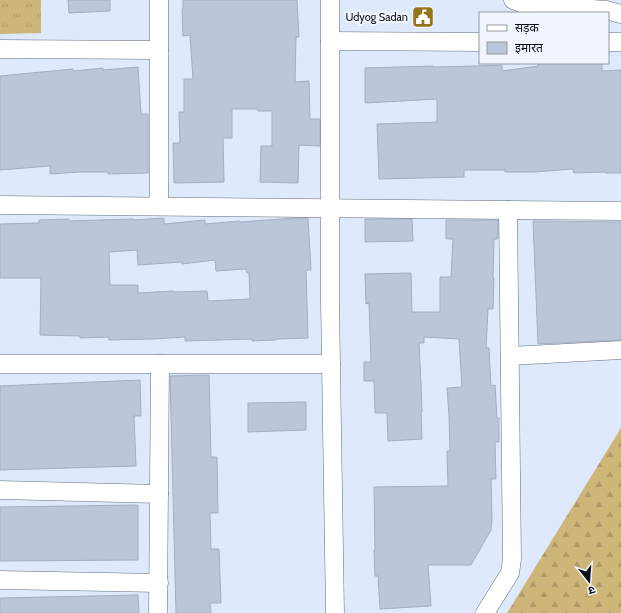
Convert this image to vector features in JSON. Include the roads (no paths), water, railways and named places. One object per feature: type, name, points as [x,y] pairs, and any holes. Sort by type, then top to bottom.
[{"type":"street","points":[[159,0],[159,206]]},
{"type":"street","points":[[330,0],[331,364],[335,613]]},
{"type":"street","points":[[513,0],[523,4],[606,10],[621,14]]},
{"type":"street","points":[[330,41],[479,42]]},
{"type":"street","points":[[609,42],[621,42]]},
{"type":"street","points":[[0,49],[159,50]]},
{"type":"street","points":[[0,205],[621,211]]},
{"type":"street","points":[[485,613],[510,573],[512,559],[508,210]]},
{"type":"street","points":[[510,356],[621,350]]},
{"type":"street","points":[[0,364],[331,364]]},
{"type":"street","points":[[158,613],[160,364]]},
{"type":"street","points":[[0,490],[159,494]]},
{"type":"street","points":[[0,580],[158,582]]},
{"type":"place","name":"Udyog Sadan","points":[[423,17]]}]
